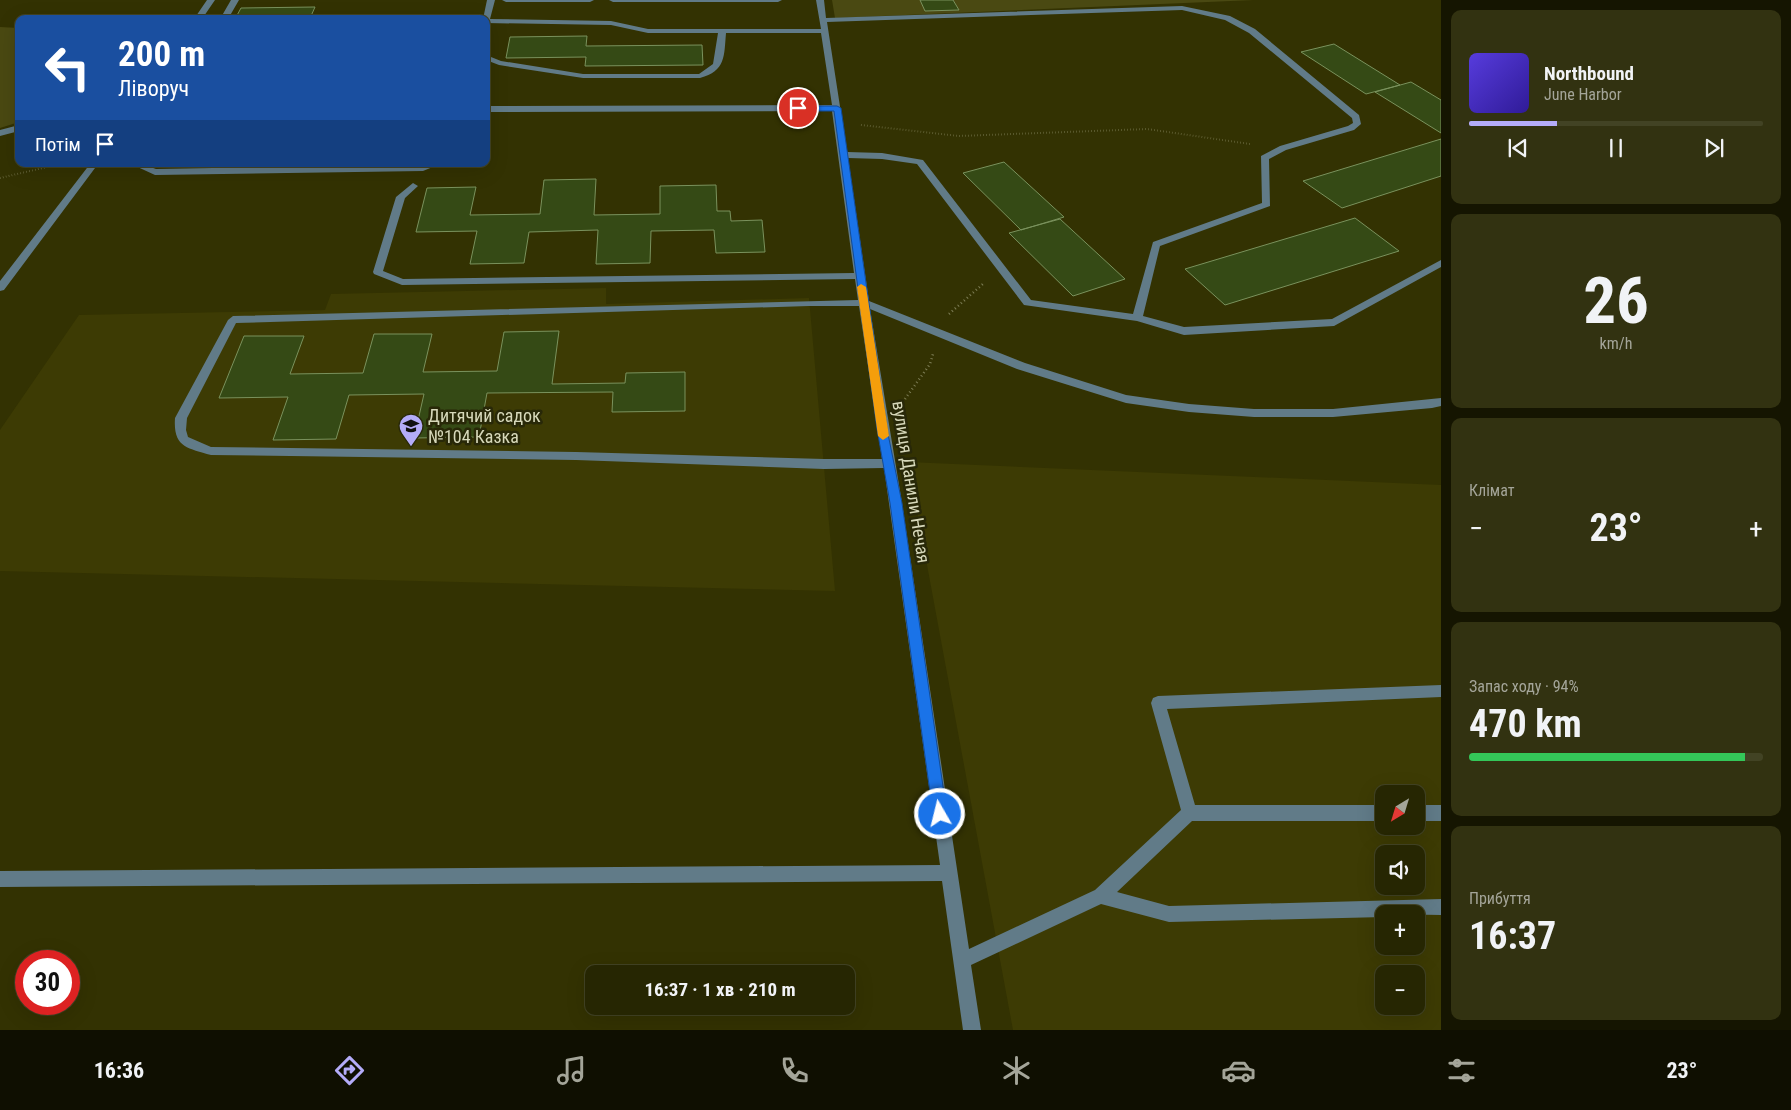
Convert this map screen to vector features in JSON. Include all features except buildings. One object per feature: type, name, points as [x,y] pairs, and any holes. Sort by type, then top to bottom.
[{"type":"street","points":[[201,15],[211,0]]},
{"type":"street","points":[[226,15],[235,0]]},
{"type":"street","points":[[487,15],[491,0]]},
{"type":"street","points":[[506,0],[590,0]]},
{"type":"street","points":[[613,0],[778,0]]},
{"type":"street","name":"вулиця Данили Нечая","points":[[820,0],[840,123],[860,276],[972,1030]]},
{"type":"street","points":[[490,20],[611,23],[648,31],[722,31],[1182,8],[1207,12],[1227,18],[1252,31],[1356,117],[1357,124],[1352,128],[1283,148],[1264,158],[1267,204],[1156,244],[1137,318]]},
{"type":"street","points":[[490,59],[499,62],[583,76],[700,76],[712,72],[718,66],[722,31]]},
{"type":"street","points":[[490,109],[837,108]]},
{"type":"street","points":[[0,134],[15,129]]},
{"type":"street","points":[[844,155],[882,156],[920,162],[1028,303],[1137,318],[1184,331],[1334,322],[1441,262]]},
{"type":"street","points":[[0,288],[92,167]]},
{"type":"street","points":[[142,167],[155,172],[426,167]]},
{"type":"street","points":[[412,186],[401,197],[378,272],[402,282],[860,276]]},
{"type":"street","points":[[888,463],[824,464],[576,456],[211,451],[183,440],[180,430],[181,418],[233,320],[864,303],[1021,366],[1126,400],[1188,408],[1254,413],[1334,413],[1441,402]]},
{"type":"street","points":[[1188,813],[1158,703],[1441,691]]},
{"type":"street","points":[[963,960],[1101,896],[1188,813],[1375,813]]},
{"type":"street","points":[[1425,813],[1441,813]]},
{"type":"street","points":[[0,879],[948,873]]},
{"type":"street","points":[[1101,896],[1169,914],[1441,907]]},
{"type":"path","points":[[840,123],[959,136],[1147,129],[1283,148]]},
{"type":"path","points":[[0,178],[47,167]]},
{"type":"shaded area","points":[[832,0],[1254,0],[835,18]]},
{"type":"shaded area","points":[[0,27],[15,28],[15,123],[0,128]]},
{"type":"shaded area","name":"Дитячий садок №104 Казка","points":[[606,288],[606,304],[809,298],[835,591],[0,571],[0,430],[79,315],[325,310],[331,294]]},
{"type":"shaded area","points":[[908,462],[1441,485],[1441,1030],[1013,1030]]},
{"type":"slow traffic","points":[[861,287],[883,436]]},
{"type":"place","name":"Дитячий садок №104 Казка","points":[[411,447]]},
{"type":"route","points":[[798,108],[837,108],[882,429],[896,503],[940,814]]}]
